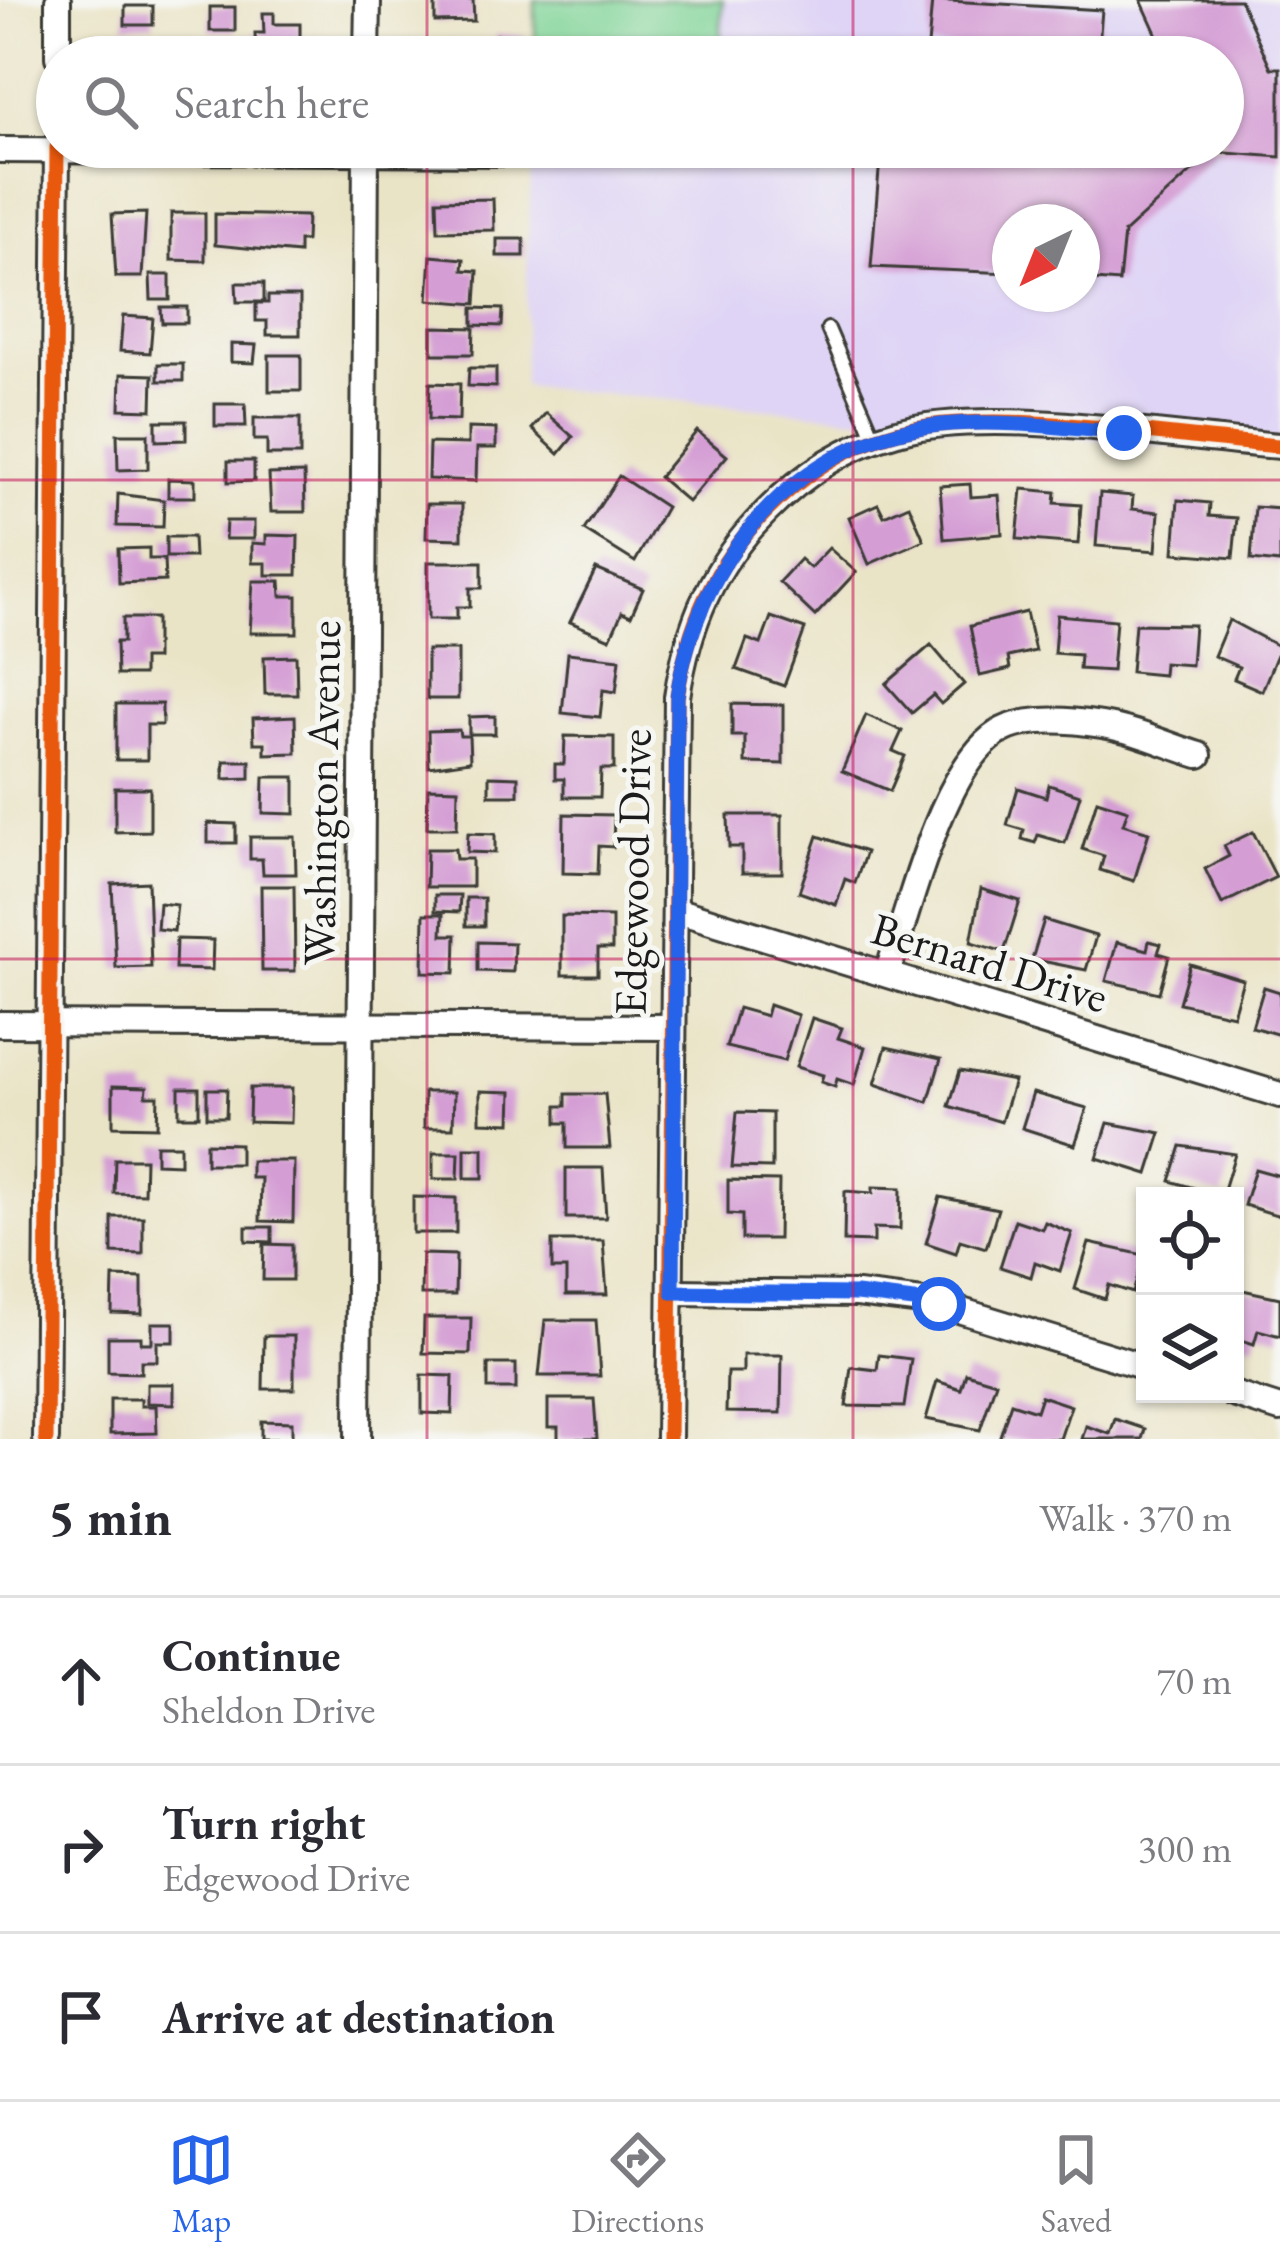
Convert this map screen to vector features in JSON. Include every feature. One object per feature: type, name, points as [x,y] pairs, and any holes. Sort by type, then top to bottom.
[{"type":"street","points":[[58,0],[58,36]]},
{"type":"street","points":[[367,36],[368,0]]},
{"type":"street","points":[[0,149],[36,148]]},
{"type":"street","points":[[46,1439],[57,168]]},
{"type":"street","name":"Washington Avenue","points":[[358,1439],[366,168]]},
{"type":"street","name":"Edgewood Drive","points":[[669,1439],[677,697],[684,649],[704,595],[733,544],[794,483],[876,440],[942,424],[1024,424],[1280,446]]},
{"type":"street","points":[[887,974],[952,793],[973,754],[999,731],[1057,721],[1106,725],[1198,755]]},
{"type":"street","name":"Bernard Drive","points":[[675,910],[1280,1095]]},
{"type":"street","points":[[0,1024],[671,1027]]},
{"type":"street","points":[[673,1292],[856,1294],[939,1304],[1136,1364]]},
{"type":"street","points":[[1244,1398],[1280,1408]]},
{"type":"lane","points":[[828,329],[876,440]]},
{"type":"shaded area","points":[[535,0],[1280,0],[1280,457],[523,386],[531,168],[1244,168],[1244,36],[535,36]]},
{"type":"green space","points":[[535,0],[723,0],[720,36],[535,36]]},
{"type":"building","points":[[435,0],[473,0],[474,21],[435,22]]},
{"type":"building","points":[[932,0],[1102,10],[1100,36],[929,36]]},
{"type":"building","points":[[1141,0],[1240,0],[1271,68],[1280,68],[1280,157],[1244,154],[1244,36],[1157,36]]},
{"type":"building","points":[[125,6],[153,6],[153,25],[125,25]]},
{"type":"building","points":[[210,7],[235,7],[235,31],[210,31]]},
{"type":"building","points":[[263,13],[274,13],[274,24],[300,24],[300,36],[255,36],[264,33]]},
{"type":"building","points":[[879,168],[1195,168],[1124,233],[1119,282],[1100,280],[1100,204],[992,204],[992,272],[871,267]]},
{"type":"building","points":[[493,199],[494,230],[438,231],[437,200]]},
{"type":"building","points":[[146,213],[142,277],[116,277],[112,214]]},
{"type":"building","points":[[171,213],[205,213],[205,261],[171,260]]},
{"type":"building","points":[[215,214],[307,216],[306,241],[299,241],[299,253],[215,245]]},
{"type":"building","points":[[497,239],[524,239],[524,256],[497,256]]},
{"type":"building","points":[[431,256],[464,259],[463,270],[478,271],[476,304],[428,300]]},
{"type":"building","points":[[150,275],[170,275],[170,300],[151,300]]},
{"type":"building","points":[[236,283],[264,283],[264,302],[237,302]]},
{"type":"building","points":[[268,296],[300,296],[300,335],[267,335],[267,321],[256,321],[256,303],[268,303]]},
{"type":"building","points":[[161,307],[187,307],[187,323],[162,323]]},
{"type":"building","points":[[473,308],[503,309],[502,326],[473,325]]},
{"type":"building","points":[[123,316],[153,318],[150,353],[120,351]]},
{"type":"building","points":[[432,327],[474,328],[473,354],[432,354]]},
{"type":"building","points":[[231,344],[256,345],[254,363],[231,362]]},
{"type":"building","points":[[269,355],[301,355],[301,391],[269,391]]},
{"type":"building","points":[[158,364],[183,364],[183,381],[158,381]]},
{"type":"building","points":[[469,368],[496,368],[496,387],[468,386]]},
{"type":"building","points":[[121,374],[153,375],[152,410],[120,409]]},
{"type":"building","points":[[430,383],[460,384],[459,420],[429,419]]},
{"type":"building","points":[[215,404],[245,404],[246,426],[215,426]]},
{"type":"building","points":[[546,413],[573,437],[559,454],[532,429]]},
{"type":"building","points":[[254,418],[300,418],[300,455],[267,455],[267,440],[254,440]]},
{"type":"building","points":[[156,421],[186,421],[186,440],[156,441]]},
{"type":"building","points":[[468,428],[496,429],[496,448],[477,448],[476,481],[428,479],[429,443],[468,444]]},
{"type":"building","points":[[697,431],[727,456],[688,502],[659,477]]},
{"type":"building","points":[[117,434],[148,434],[148,469],[118,470]]},
{"type":"building","points":[[228,461],[254,461],[254,481],[228,482]]},
{"type":"building","points":[[304,473],[305,512],[271,512],[269,474]]},
{"type":"building","points":[[619,476],[666,507],[635,562],[584,530]]},
{"type":"building","points":[[168,479],[195,480],[195,497],[168,497]]},
{"type":"building","points":[[970,484],[971,497],[999,495],[1002,534],[944,539],[940,486]]},
{"type":"building","points":[[1022,489],[1056,492],[1055,503],[1081,505],[1078,544],[1017,539]]},
{"type":"building","points":[[1100,493],[1133,496],[1132,509],[1159,512],[1156,551],[1096,546]]},
{"type":"building","points":[[118,494],[164,500],[163,527],[117,526]]},
{"type":"building","points":[[1178,500],[1210,503],[1209,516],[1237,518],[1233,558],[1174,553]]},
{"type":"building","points":[[427,504],[462,504],[462,539],[426,538]]},
{"type":"building","points":[[878,504],[884,516],[909,505],[924,540],[869,564],[849,517]]},
{"type":"building","points":[[1255,507],[1280,509],[1280,563],[1251,560]]},
{"type":"building","points":[[226,521],[254,521],[254,539],[225,539]]},
{"type":"building","points":[[266,535],[298,536],[297,575],[266,575],[266,563],[252,563],[252,543],[266,544]]},
{"type":"building","points":[[166,537],[193,537],[194,557],[166,557]]},
{"type":"building","points":[[149,548],[149,559],[164,559],[165,581],[119,583],[118,549]]},
{"type":"building","points":[[829,548],[856,572],[815,616],[779,582],[800,559],[810,568]]},
{"type":"building","points":[[428,562],[482,562],[482,588],[470,588],[470,607],[457,607],[457,619],[428,619]]},
{"type":"building","points":[[596,569],[643,589],[631,616],[622,612],[610,639],[570,622]]},
{"type":"building","points":[[253,581],[280,581],[281,596],[297,596],[297,633],[250,633]]},
{"type":"building","points":[[1026,612],[1035,651],[1008,657],[1010,669],[980,676],[970,626]]},
{"type":"building","points":[[1057,615],[1116,620],[1112,671],[1079,669],[1080,655],[1054,653]]},
{"type":"building","points":[[771,617],[805,629],[784,686],[736,669],[747,639],[761,644]]},
{"type":"building","points":[[123,618],[156,618],[156,659],[143,659],[143,675],[117,675],[116,642],[123,642]]},
{"type":"building","points":[[1229,620],[1280,647],[1262,691],[1234,679],[1239,667],[1214,656]]},
{"type":"building","points":[[1135,624],[1194,625],[1191,665],[1164,663],[1163,675],[1131,672]]},
{"type":"building","points":[[931,645],[964,684],[941,704],[933,695],[912,713],[886,684]]},
{"type":"building","points":[[427,650],[458,650],[458,699],[427,699]]},
{"type":"building","points":[[568,653],[620,659],[616,692],[603,690],[600,717],[562,713]]},
{"type":"building","points":[[296,656],[297,694],[265,694],[264,657]]},
{"type":"building","points":[[116,704],[162,704],[162,725],[147,725],[147,760],[116,760]]},
{"type":"building","points":[[732,704],[783,705],[783,764],[745,763],[745,736],[732,736]]},
{"type":"building","points":[[866,715],[902,731],[893,751],[905,756],[890,791],[842,771]]},
{"type":"building","points":[[295,716],[296,753],[265,754],[265,743],[254,743],[253,718]]},
{"type":"building","points":[[495,716],[495,734],[469,734],[469,717]]},
{"type":"building","points":[[459,730],[460,736],[469,736],[470,761],[429,767],[428,731]]},
{"type":"building","points":[[565,736],[614,737],[614,769],[601,769],[600,797],[564,797],[564,779],[555,779],[555,764],[564,764]]},
{"type":"building","points":[[224,761],[250,761],[250,778],[224,779]]},
{"type":"building","points":[[489,776],[518,777],[518,795],[489,795]]},
{"type":"building","points":[[264,777],[295,777],[295,814],[263,813]]},
{"type":"building","points":[[1049,785],[1080,795],[1065,843],[1038,835],[1035,843],[1022,839],[1024,830],[1007,825],[1018,788],[1046,797]]},
{"type":"building","points":[[115,788],[150,788],[150,831],[115,832]]},
{"type":"building","points":[[428,788],[458,789],[457,828],[427,828]]},
{"type":"building","points":[[1097,800],[1128,810],[1123,824],[1149,832],[1134,881],[1100,870],[1104,856],[1082,849]]},
{"type":"building","points":[[564,814],[614,815],[613,847],[599,846],[598,874],[563,873]]},
{"type":"building","points":[[728,815],[782,815],[782,873],[742,873],[742,847],[729,847]]},
{"type":"building","points":[[208,823],[236,824],[236,843],[208,843]]},
{"type":"building","points":[[1253,832],[1276,877],[1222,904],[1205,869],[1229,856],[1224,846]]},
{"type":"building","points":[[468,833],[495,834],[495,853],[467,852]]},
{"type":"building","points":[[818,836],[866,852],[855,883],[845,879],[836,905],[799,892]]},
{"type":"building","points":[[250,837],[295,837],[296,874],[263,874],[262,859],[250,859]]},
{"type":"building","points":[[427,849],[455,849],[456,859],[472,859],[472,887],[426,887]]},
{"type":"building","points":[[148,882],[151,967],[116,968],[112,884]]},
{"type":"building","points":[[261,886],[294,886],[295,971],[262,971]]},
{"type":"building","points":[[981,889],[1020,901],[1004,952],[971,942]]},
{"type":"building","points":[[435,895],[460,895],[459,912],[435,911]]},
{"type":"building","points":[[466,898],[484,898],[484,926],[466,926]]},
{"type":"building","points":[[159,903],[177,905],[174,931],[157,929]]},
{"type":"building","points":[[424,914],[443,914],[442,935],[456,935],[455,973],[423,972]]},
{"type":"building","points":[[562,916],[612,917],[612,949],[598,949],[598,975],[562,975]]},
{"type":"building","points":[[1044,920],[1096,936],[1086,970],[1032,959]]},
{"type":"building","points":[[176,939],[213,940],[212,970],[175,969]]},
{"type":"building","points":[[1149,941],[1161,944],[1158,953],[1169,956],[1159,993],[1106,981],[1117,942],[1147,950]]},
{"type":"building","points":[[478,942],[514,943],[513,972],[478,971]]},
{"type":"building","points":[[1190,964],[1243,980],[1233,1015],[1179,1003]]},
{"type":"building","points":[[1264,987],[1280,992],[1280,1035],[1252,1027]]},
{"type":"building","points":[[769,1005],[798,1015],[784,1061],[726,1047],[738,1008],[766,1016]]},
{"type":"building","points":[[812,1018],[842,1028],[838,1038],[865,1047],[854,1085],[837,1079],[835,1087],[821,1082],[823,1075],[796,1067]]},
{"type":"building","points":[[886,1047],[941,1059],[928,1102],[875,1084]]},
{"type":"building","points":[[960,1071],[1014,1081],[1001,1122],[949,1106]]},
{"type":"building","points":[[113,1086],[147,1087],[146,1096],[158,1096],[157,1127],[113,1126]]},
{"type":"building","points":[[179,1088],[199,1088],[199,1116],[179,1116]]},
{"type":"building","points":[[250,1088],[292,1088],[291,1123],[249,1122]]},
{"type":"building","points":[[207,1089],[227,1089],[226,1117],[207,1117]]},
{"type":"building","points":[[480,1091],[512,1092],[511,1123],[480,1122]]},
{"type":"building","points":[[424,1092],[454,1092],[453,1128],[424,1128]]},
{"type":"building","points":[[1033,1093],[1087,1108],[1075,1145],[1022,1128]]},
{"type":"building","points":[[566,1094],[605,1094],[610,1148],[567,1148],[567,1123],[557,1123],[557,1106],[566,1106]]},
{"type":"building","points":[[737,1112],[772,1113],[772,1168],[732,1167]]},
{"type":"building","points":[[1108,1123],[1161,1133],[1148,1174],[1097,1158]]},
{"type":"building","points":[[206,1143],[240,1144],[240,1164],[206,1164]]},
{"type":"building","points":[[156,1145],[180,1145],[180,1164],[156,1163]]},
{"type":"building","points":[[1181,1146],[1235,1154],[1225,1187],[1191,1187],[1170,1181]]},
{"type":"building","points":[[465,1148],[483,1148],[483,1178],[465,1178]]},
{"type":"building","points":[[433,1153],[459,1153],[458,1179],[433,1179]]},
{"type":"building","points":[[115,1159],[145,1159],[144,1194],[114,1193]]},
{"type":"building","points":[[251,1161],[294,1161],[293,1222],[260,1221],[261,1178],[251,1178]]},
{"type":"building","points":[[566,1168],[603,1168],[606,1218],[566,1218]]},
{"type":"building","points":[[1255,1169],[1280,1176],[1280,1216],[1244,1205]]},
{"type":"building","points":[[728,1180],[779,1181],[778,1239],[742,1239],[742,1215],[728,1214]]},
{"type":"building","points":[[873,1187],[901,1188],[900,1229],[874,1228],[874,1242],[844,1241],[845,1191],[873,1193]]},
{"type":"building","points":[[413,1197],[456,1198],[456,1233],[413,1233]]},
{"type":"building","points":[[940,1197],[998,1209],[986,1248],[960,1240],[956,1253],[926,1243]]},
{"type":"building","points":[[112,1217],[143,1217],[143,1254],[112,1253]]},
{"type":"building","points":[[1015,1220],[1042,1229],[1045,1222],[1072,1233],[1060,1271],[1035,1262],[1031,1277],[1000,1267]]},
{"type":"building","points":[[246,1227],[272,1227],[272,1242],[246,1241]]},
{"type":"building","points":[[552,1241],[603,1241],[607,1295],[566,1295],[566,1269],[552,1269]]},
{"type":"building","points":[[1089,1243],[1136,1253],[1133,1293],[1109,1285],[1105,1299],[1075,1289]]},
{"type":"building","points":[[264,1244],[292,1245],[292,1280],[263,1280]]},
{"type":"building","points":[[422,1254],[456,1255],[455,1295],[421,1295]]},
{"type":"building","points":[[113,1277],[142,1278],[142,1314],[112,1313]]},
{"type":"building","points":[[1244,1290],[1280,1298],[1280,1336],[1258,1330],[1254,1344],[1244,1341]]},
{"type":"building","points":[[424,1318],[471,1318],[470,1354],[423,1353]]},
{"type":"building","points":[[545,1320],[596,1320],[600,1376],[539,1376]]},
{"type":"building","points":[[152,1323],[174,1323],[174,1342],[157,1342],[157,1361],[141,1361],[141,1373],[108,1372],[108,1337],[141,1337],[141,1343],[152,1343]]},
{"type":"building","points":[[264,1336],[294,1336],[294,1389],[263,1389]]},
{"type":"building","points":[[743,1355],[782,1355],[781,1413],[726,1412],[727,1372],[743,1372]]},
{"type":"building","points":[[879,1355],[911,1359],[904,1407],[846,1406],[851,1367],[877,1370]]},
{"type":"building","points":[[488,1364],[516,1364],[516,1389],[488,1389]]},
{"type":"building","points":[[966,1373],[996,1382],[980,1430],[926,1419],[937,1381],[961,1389]]},
{"type":"building","points":[[422,1375],[453,1376],[452,1414],[422,1413]]},
{"type":"building","points":[[147,1384],[174,1384],[174,1404],[147,1403]]},
{"type":"building","points":[[1041,1396],[1071,1406],[1060,1439],[999,1439],[1011,1403],[1036,1411]]},
{"type":"building","points":[[110,1399],[141,1399],[141,1406],[156,1406],[157,1433],[110,1434]]},
{"type":"building","points":[[548,1399],[594,1399],[597,1439],[558,1439],[558,1427],[548,1427]]},
{"type":"building","points":[[1115,1419],[1145,1429],[1142,1439],[1082,1439],[1086,1426],[1110,1434]]},
{"type":"building","points":[[261,1421],[292,1422],[292,1439],[261,1439]]},
{"type":"cycle path","points":[[46,1439],[57,168]]},
{"type":"cycle path","points":[[669,1439],[677,697],[688,644],[717,574],[747,532],[795,486],[826,463],[897,432],[937,425],[1033,423],[1280,446]]},
{"type":"route","points":[[939,1304],[856,1294],[673,1292],[671,1027],[677,697],[684,649],[704,595],[733,544],[794,483],[859,446],[942,424],[1024,424],[1124,433]]}]
